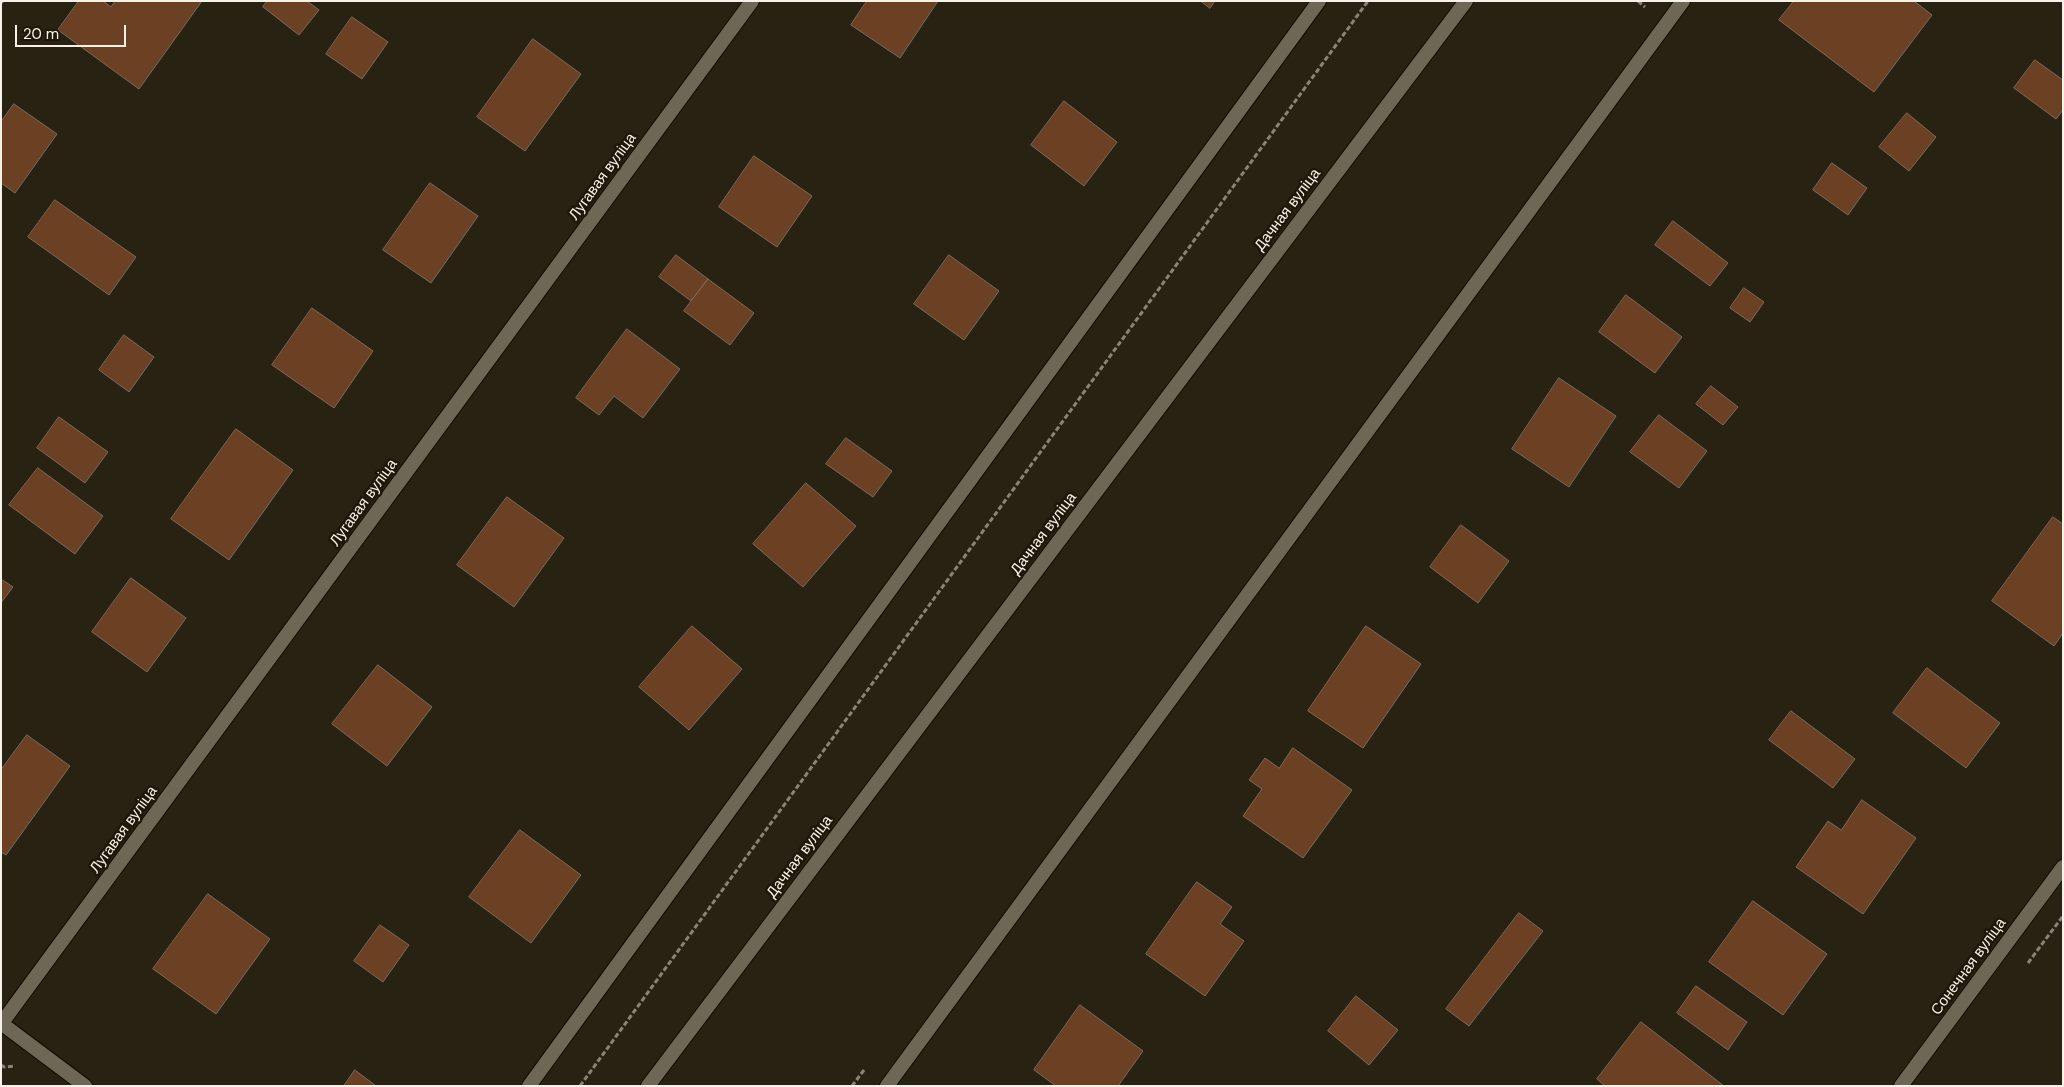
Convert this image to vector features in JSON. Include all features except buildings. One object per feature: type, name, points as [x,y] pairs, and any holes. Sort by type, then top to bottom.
[{"type":"street","name":"Лугавая вуліца","points":[[2,1024],[752,1]]},
{"type":"street","points":[[529,1086],[1319,1]]},
{"type":"street","name":"Дачная вуліца","points":[[648,1086],[1466,1]]},
{"type":"street","points":[[887,1086],[1683,1]]},
{"type":"street","name":"Сонечная вуліца","points":[[1901,1086],[2063,867]]},
{"type":"street","points":[[2,1024],[85,1086]]},
{"type":"path","points":[[580,1086],[1368,1]]},
{"type":"path","points":[[1638,1],[1647,8]]}]
